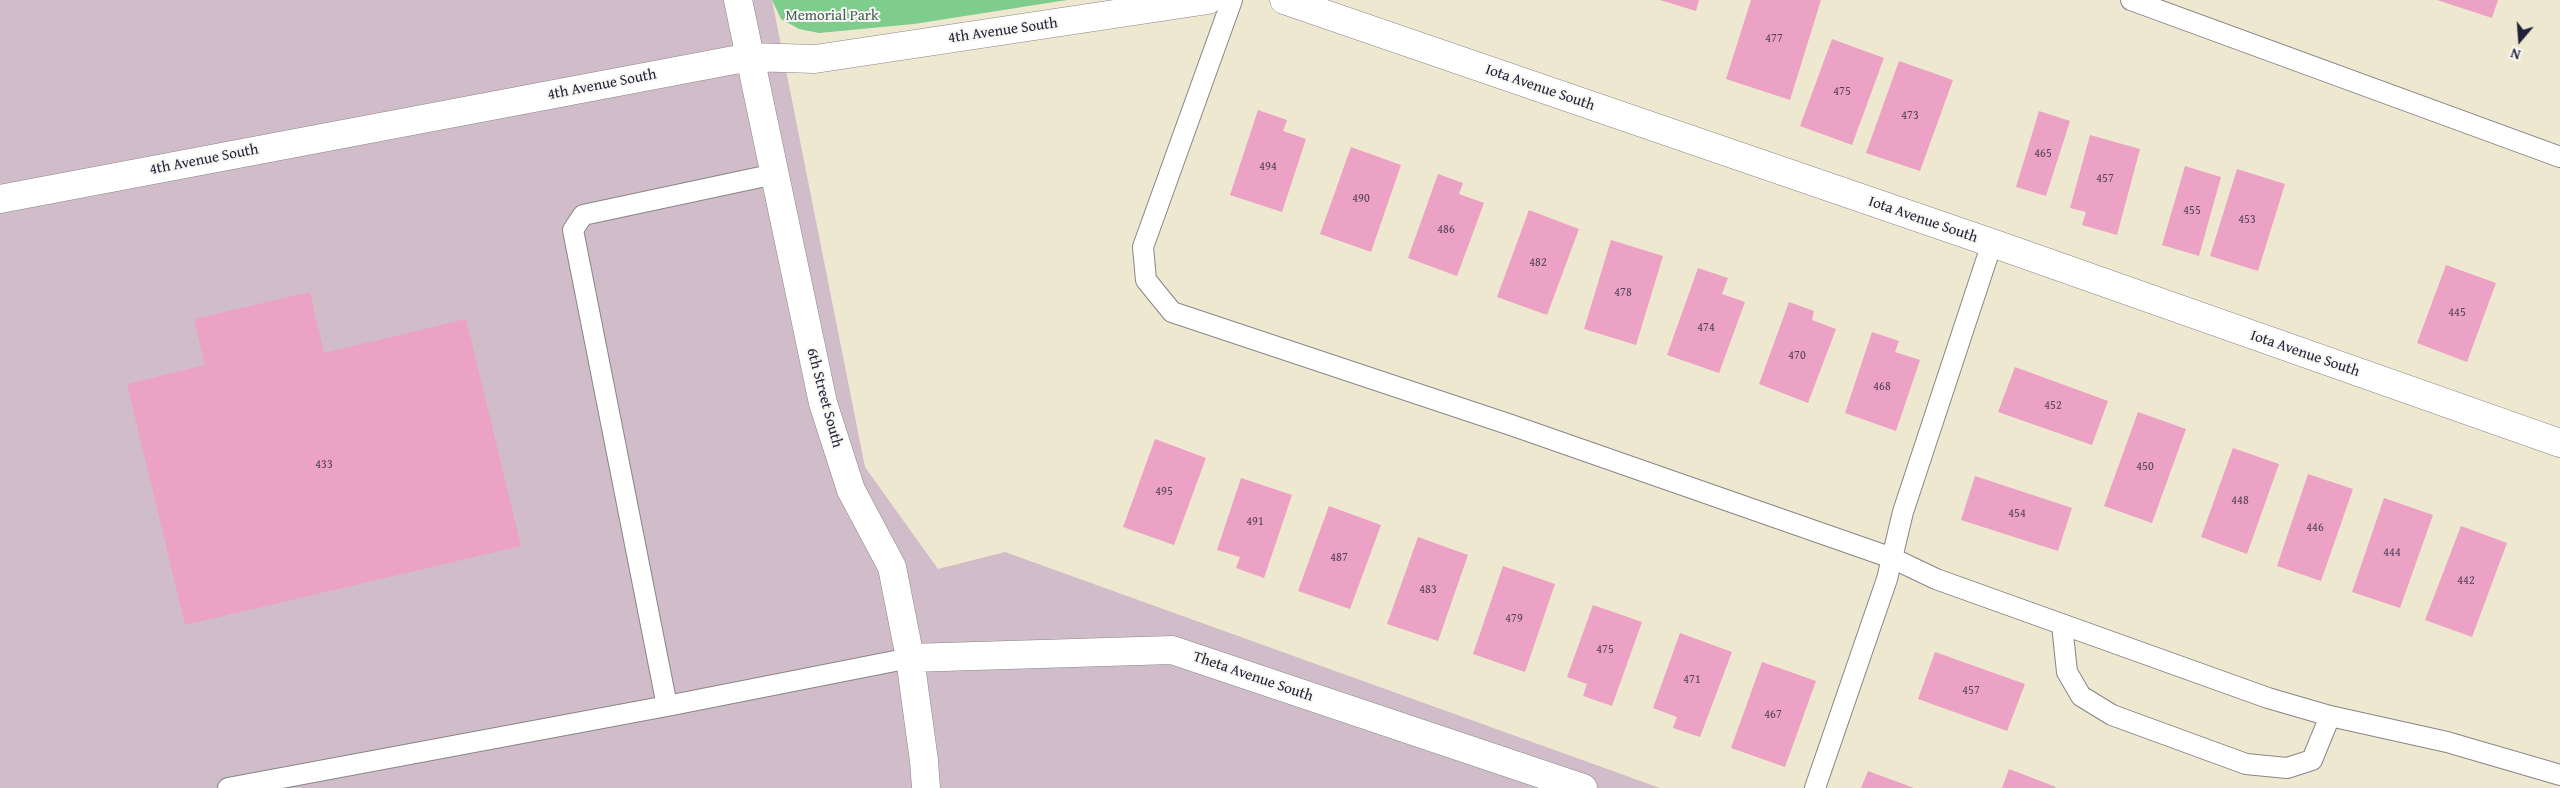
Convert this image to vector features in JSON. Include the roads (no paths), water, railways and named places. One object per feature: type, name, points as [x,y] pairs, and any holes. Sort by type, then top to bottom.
[{"type":"street","name":"6th Street South","points":[[738,0],[823,402],[851,490],[892,567],[910,658],[926,788]]},
{"type":"street","name":"4th Avenue South","points":[[0,199],[750,57],[815,58],[1208,0]]},
{"type":"street","name":"Iota Avenue South","points":[[1284,0],[1992,244],[2560,444]]},
{"type":"street","name":"Theta Avenue South","points":[[910,658],[1172,650],[1583,788]]},
{"type":"lane","points":[[1232,0],[1144,247],[1146,280],[1172,312],[1511,425],[1892,558],[1936,580],[2268,698],[2330,716],[2447,742],[2560,775]]},
{"type":"lane","points":[[2131,0],[2560,157]]},
{"type":"lane","points":[[667,706],[573,230],[583,215],[775,174]]},
{"type":"lane","points":[[1815,788],[1887,579],[1903,512],[1992,244]]},
{"type":"lane","points":[[2062,625],[2067,672],[2081,696],[2112,716],[2246,764],[2287,768],[2312,760],[2330,716]]},
{"type":"lane","points":[[228,788],[667,706],[910,658]]},
{"type":"park label","name":"Memorial Park","points":[[832,16]]}]
